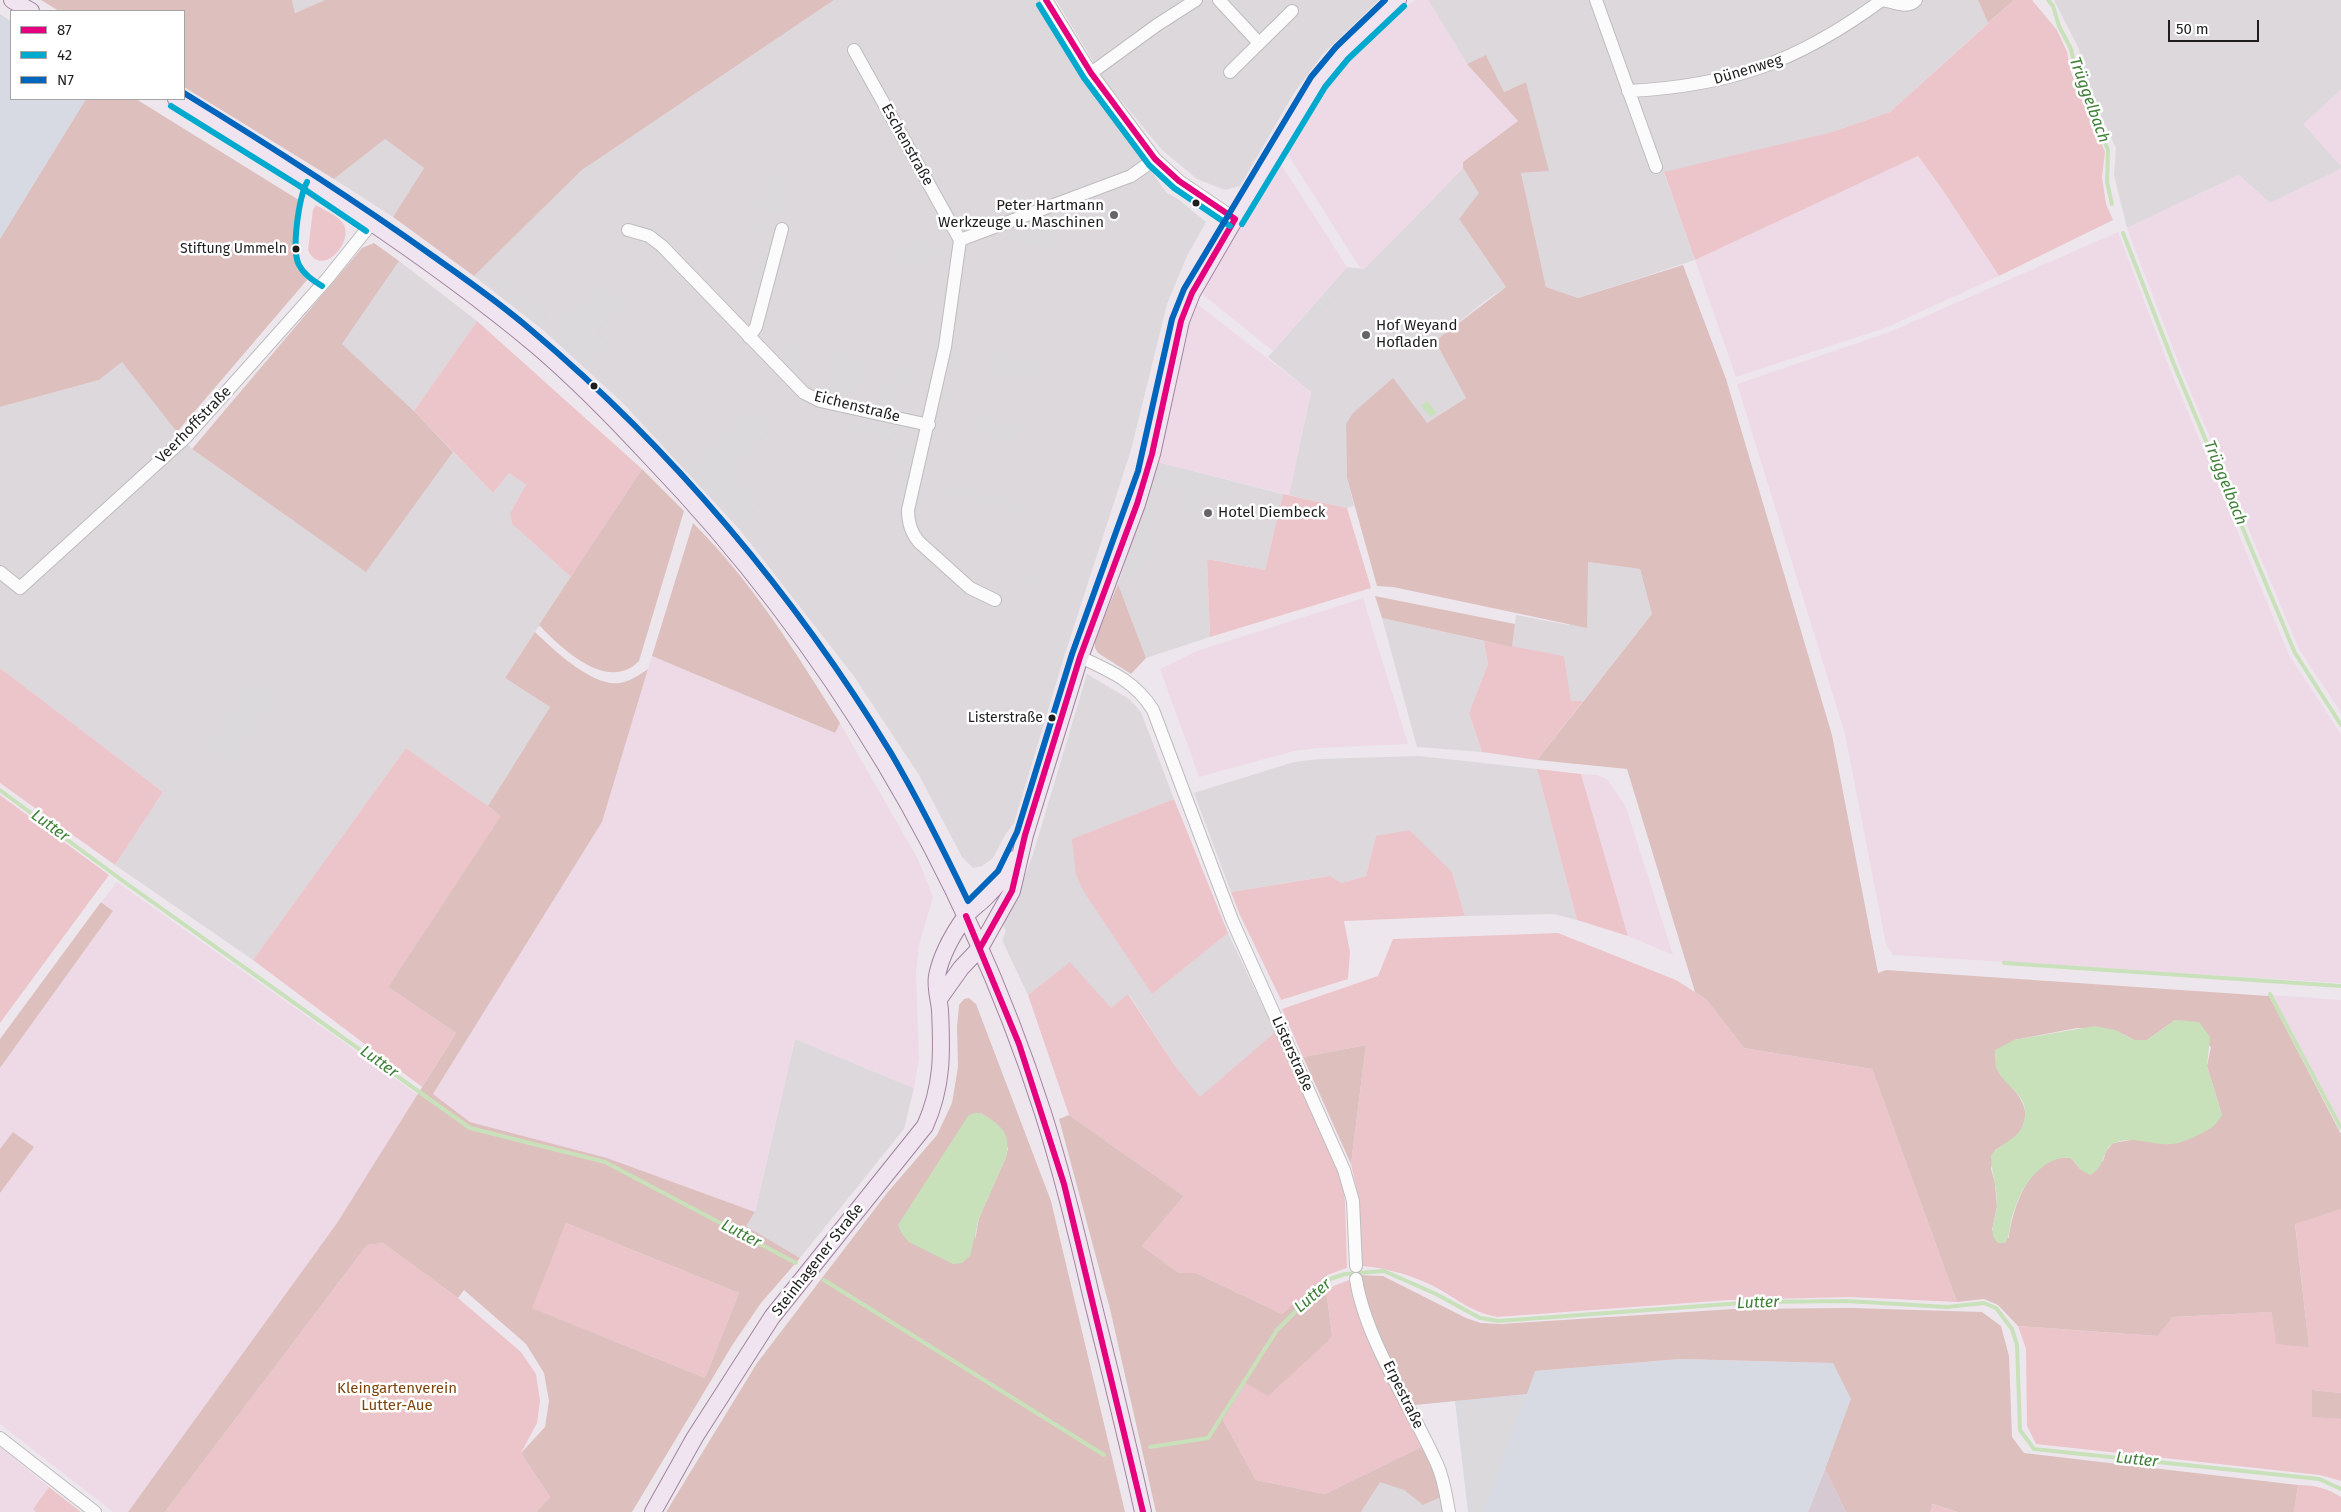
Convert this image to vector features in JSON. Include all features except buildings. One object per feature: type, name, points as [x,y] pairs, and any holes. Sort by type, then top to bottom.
[{"type":"main road","points":[[12,0],[29,10]]},
{"type":"main road","name":"Steinhagener Straße","points":[[940,999],[961,968],[980,948],[1012,891],[1026,835],[1080,657],[1137,504],[1149,464],[1181,321],[1192,293],[1235,218],[1318,82],[1342,54],[1398,0]]},
{"type":"main road","points":[[178,100],[303,178],[372,224],[460,286],[538,348],[618,422],[694,502],[728,541],[795,626],[879,752],[919,822],[966,916],[1025,1061],[1064,1184],[1143,1512]]},
{"type":"main road","name":"Steinhagener Straße","points":[[653,1512],[695,1437],[772,1317],[924,1126],[934,1104],[939,1084],[941,1050],[940,999],[937,983],[942,959],[947,946],[966,916],[1005,876],[1026,835]]},
{"type":"street","points":[[1046,0],[1091,73],[1156,159],[1178,181],[1235,218]]},
{"type":"street","points":[[1091,73],[1157,24],[1196,0]]},
{"type":"street","points":[[1219,0],[1260,43]]},
{"type":"street","points":[[1596,0],[1656,167]]},
{"type":"street","name":"Dünenweg","points":[[1628,91],[1683,86],[1758,70],[1814,44],[1881,0],[1906,5],[1911,5],[1916,0]]},
{"type":"street","points":[[1230,72],[1292,11]]},
{"type":"street","name":"Eschenstraße","points":[[854,50],[960,240]]},
{"type":"street","points":[[995,600],[970,588],[913,535],[908,519],[908,510],[929,425],[945,347],[960,240],[1131,176],[1156,159]]},
{"type":"street","name":"Veerhoffstraße","points":[[0,572],[20,588],[186,437],[326,279],[372,224]]},
{"type":"street","name":"Eichenstraße","points":[[628,230],[656,240],[804,393],[820,401],[929,425]]},
{"type":"street","points":[[748,337],[756,327],[782,230]]},
{"type":"street","name":"Listerstraße","points":[[1080,657],[1130,683],[1143,694],[1153,710],[1232,920],[1344,1170],[1353,1201],[1356,1266]]},
{"type":"street","name":"Erpestraße","points":[[1356,1279],[1360,1301],[1375,1338],[1438,1466],[1450,1512]]},
{"type":"street","points":[[0,1438],[95,1512]]},
{"type":"shaded area","points":[[41,0],[292,0],[295,13],[325,0],[834,0],[582,170],[474,276],[393,217],[424,168],[385,139],[334,179],[185,88],[185,10],[57,10]]},
{"type":"shaded area","points":[[292,0],[325,0],[295,13]]},
{"type":"shaded area","points":[[834,0],[1038,0],[1086,78],[1167,193],[1178,199],[1206,222],[1187,256],[1167,304],[1131,450],[1064,657],[1014,823],[1005,835],[993,858],[982,866],[973,868],[962,857],[919,775],[853,675],[740,530],[624,404],[543,330],[474,276],[582,170]]},
{"type":"shaded area","points":[[1056,0],[1379,0],[1323,54],[1294,93],[1240,186],[1225,190],[1197,179],[1162,150],[1105,81]]},
{"type":"shaded area","points":[[1164,0],[1180,0],[1165,12],[1159,5]]},
{"type":"shaded area","points":[[1224,0],[1235,0],[1265,32],[1255,34]]},
{"type":"shaded area","points":[[1415,0],[1428,0],[1467,64],[1518,121],[1463,162],[1463,168],[1364,269],[1360,268],[1285,150],[1334,71],[1380,26]]},
{"type":"shaded area","points":[[1428,0],[1978,0],[1988,23],[1890,112],[1832,132],[1664,173],[1695,260],[1578,298],[1546,287],[1521,173],[1548,171],[1526,82],[1504,92],[1486,55],[1467,64]]},
{"type":"shaded area","points":[[1978,0],[2014,0],[1988,23]]},
{"type":"shaded area","points":[[2054,0],[2341,0],[2341,90],[2304,124],[2341,166],[2341,169],[2270,203],[2239,175],[2127,228],[2114,175],[2116,148],[2092,96],[2082,68],[2079,49]]},
{"type":"shaded area","points":[[1203,1],[1209,10],[1177,29],[1172,20]]},
{"type":"shaded area","points":[[0,14],[10,20],[10,100],[85,100],[0,239]]},
{"type":"shaded area","points":[[1486,55],[1504,92],[1526,82],[1549,171],[1521,173],[1546,287],[1578,298],[1683,265],[1726,379],[1832,735],[1878,973],[1886,970],[2269,996],[2341,1134],[2341,1209],[2295,1224],[2309,1347],[2276,1344],[2272,1312],[2173,1317],[2157,1336],[2018,1326],[1998,1305],[1984,1299],[1957,1302],[1872,1069],[1744,1048],[1706,999],[1695,992],[1627,769],[1537,760],[1652,614],[1640,569],[1588,562],[1587,628],[1393,587],[1377,586],[1347,478],[1346,424],[1353,413],[1393,378],[1427,423],[1466,398],[1435,341],[1506,287],[1459,219],[1479,193],[1463,168],[1463,162],[1518,121],[1467,64]],"holes":[[[2175,1020],[2211,1047],[2207,1066],[2222,1115],[2170,1144],[2137,1139],[2113,1143],[2106,1151],[2103,1161],[2081,1170],[2071,1158],[2057,1158],[2045,1163],[2026,1184],[2014,1212],[2009,1238],[1992,1230],[1997,1207],[1995,1183],[1991,1169],[1995,1150],[2015,1137],[2022,1129],[2025,1120],[2025,1112],[2019,1096],[2000,1075],[2014,1040],[2077,1028],[2115,1030],[2134,1040],[2147,1040]]]},
{"type":"shaded area","points":[[2341,90],[2341,166],[2303,124]]},
{"type":"shaded area","points":[[85,100],[138,100],[302,202],[295,259],[297,269],[307,280],[177,432],[122,362],[99,380],[0,407],[0,239]]},
{"type":"shaded area","points":[[385,139],[424,168],[393,217],[334,179]]},
{"type":"shaded area","points":[[1918,156],[1999,276],[1885,328],[1736,377],[1695,260]]},
{"type":"shaded area","points":[[1279,161],[1347,267],[1273,351],[1202,294]]},
{"type":"shaded area","points":[[1463,168],[1480,193],[1459,219],[1506,287],[1485,301],[1435,341],[1466,398],[1427,423],[1346,424],[1347,478],[1354,506],[1347,508],[1289,495],[1311,392],[1268,357],[1347,267],[1364,269]]},
{"type":"shaded area","points":[[2341,169],[2341,713],[2299,649],[2179,364],[2127,228],[2239,175],[2270,203]]},
{"type":"shaded area","points":[[765,174],[775,176],[793,203],[790,217],[757,209]]},
{"type":"shaded area","points":[[1067,212],[1057,252],[999,236]]},
{"type":"shaded area","points":[[758,217],[767,219],[766,226],[773,237],[762,283],[753,281],[764,240],[753,238]]},
{"type":"shaded area","points":[[2118,232],[2170,369],[2289,655],[2341,734],[2341,983],[1893,955],[1886,945],[1845,734],[1737,384],[1887,333]]},
{"type":"shaded area","points":[[934,239],[940,258],[904,269],[898,249]]},
{"type":"shaded area","points":[[374,243],[399,261],[342,344],[414,411],[453,452],[366,572],[192,449],[362,248]]},
{"type":"shaded area","points":[[399,261],[477,321],[414,411],[342,344]]},
{"type":"shaded area","points":[[495,270],[548,316],[540,325],[488,280]]},
{"type":"shaded area","points":[[602,283],[623,306],[596,331],[610,346],[587,368],[552,330]]},
{"type":"shaded area","points":[[1331,289],[1337,295],[1320,313],[1314,306]]},
{"type":"shaded area","points":[[1197,304],[1311,392],[1289,495],[1158,462],[1190,324]]},
{"type":"shaded area","points":[[962,322],[969,324],[949,419],[941,417]]},
{"type":"shaded area","points":[[788,341],[810,346],[803,380],[783,360]]},
{"type":"shaded area","points":[[836,352],[864,358],[855,398],[827,391]]},
{"type":"shaded area","points":[[991,352],[1039,362],[1036,381],[987,371]]},
{"type":"shaded area","points":[[122,362],[192,449],[366,571],[453,452],[493,493],[509,473],[526,485],[510,513],[512,524],[571,577],[505,678],[550,707],[488,806],[406,748],[253,960],[115,865],[163,792],[0,668],[0,407],[99,380]]},
{"type":"shaded area","points":[[891,364],[909,368],[900,407],[882,402]]},
{"type":"shaded area","points":[[1427,401],[1436,412],[1431,417],[1421,406]]},
{"type":"shaded area","points":[[753,409],[771,429],[729,468],[761,503],[740,522],[689,466]]},
{"type":"shaded area","points":[[970,414],[1020,424],[1016,443],[966,433]]},
{"type":"shaded area","points":[[855,419],[899,429],[883,444],[866,431],[859,438],[848,426]]},
{"type":"shaded area","points":[[889,445],[908,452],[905,470],[885,448]]},
{"type":"shaded area","points":[[1158,462],[1283,494],[1265,570],[1207,559],[1210,637],[1146,658],[1118,584]]},
{"type":"shaded area","points":[[1159,465],[1231,483],[1229,501],[1199,496],[1195,519],[1180,516],[1183,498],[1186,497],[1187,492],[1179,486],[1158,483],[1143,579],[1123,575]]},
{"type":"shaded area","points":[[642,469],[684,511],[639,661],[627,670],[614,672],[600,670],[586,664],[573,655],[539,625]]},
{"type":"shaded area","points":[[947,486],[1024,503],[1022,513],[945,495]]},
{"type":"shaded area","points":[[693,523],[735,569],[790,644],[840,723],[835,733],[652,656]]},
{"type":"shaded area","points":[[1588,562],[1640,569],[1652,614],[1583,701],[1571,702],[1564,656],[1512,647],[1516,615],[1569,625]]},
{"type":"shaded area","points":[[1027,573],[1035,575],[1031,598],[1023,596]]},
{"type":"shaded area","points":[[1118,584],[1146,658],[1131,674],[1098,653],[1095,648],[1095,640]]},
{"type":"shaded area","points":[[1375,596],[1515,624],[1512,647],[1382,618]]},
{"type":"shaded area","points":[[1363,598],[1408,744],[1294,751],[1199,777],[1160,669],[1197,651]]},
{"type":"shaded area","points":[[1382,618],[1484,641],[1488,664],[1469,713],[1482,752],[1417,747]]},
{"type":"shaded area","points":[[535,632],[574,666],[609,683],[620,683],[648,669],[602,822],[433,1094],[470,1122],[607,1158],[755,1212],[746,1226],[800,1258],[761,1303],[733,1344],[632,1512],[536,1512],[550,1497],[521,1453],[545,1427],[549,1401],[544,1373],[526,1344],[464,1290],[458,1298],[383,1243],[367,1245],[165,1512],[128,1512],[337,1223],[456,1033],[388,987],[501,816],[488,806],[550,707],[505,678]],"holes":[[[566,1223],[739,1293],[705,1378],[532,1308]]]},
{"type":"shaded area","points":[[652,656],[834,733],[840,723],[918,859],[933,897],[919,945],[916,972],[919,1060],[914,1088],[795,1039],[755,1212],[607,1158],[470,1122],[433,1094],[602,822]]},
{"type":"shaded area","points":[[1087,674],[1129,699],[1141,712],[1174,799],[1073,839],[1152,993],[1228,933],[1275,1032],[1200,1098],[1175,1066],[1129,994],[1111,1009],[1070,963],[1028,995],[1002,940],[1006,931],[1003,925],[1018,894],[1033,854]]},
{"type":"shaded area","points":[[252,677],[276,692],[230,762],[206,747]]},
{"type":"shaded area","points":[[1419,756],[1537,769],[1577,920],[1554,914],[1465,916],[1452,872],[1376,836],[1366,876],[1341,883],[1329,876],[1231,892],[1194,793],[1294,762],[1320,759]]},
{"type":"shaded area","points":[[1581,774],[1597,775],[1607,779],[1626,807],[1673,955],[1628,936]]},
{"type":"shaded area","points":[[117,882],[418,1095],[337,1223],[128,1512],[113,1512],[0,1424],[0,1193],[33,1147],[0,1149],[0,1068],[113,911],[101,902]]},
{"type":"shaded area","points":[[101,902],[113,911],[0,1068],[0,1039]]},
{"type":"shaded area","points":[[2273,995],[2341,1000],[2341,1124]]},
{"type":"shaded area","points":[[969,998],[976,1004],[1051,1201],[1125,1512],[666,1512],[757,1363],[887,1193],[937,1135],[952,1103],[958,1067],[957,1027],[959,1005],[964,999]],"holes":[[[981,1113],[1008,1148],[1006,1157],[979,1218],[975,1240]]]},
{"type":"shaded area","points":[[2175,1020],[2199,1022],[2210,1037],[2207,1066],[2222,1115],[2217,1122],[2210,1129],[2197,1136],[2175,1143],[2164,1144],[2128,1140],[2114,1143],[2107,1150],[2099,1168],[2090,1175],[2081,1170],[2071,1158],[2061,1158],[2048,1163],[2027,1183],[2014,1212],[2007,1240],[2005,1243],[1998,1243],[1993,1235],[1997,1200],[1991,1156],[1998,1148],[2019,1132],[2025,1117],[2025,1109],[2019,1096],[1997,1070],[1995,1050],[2014,1040],[2095,1026],[2115,1030],[2134,1040],[2147,1040]]},
{"type":"shaded area","points":[[795,1039],[914,1088],[904,1129],[800,1258],[746,1226],[755,1212]]},
{"type":"shaded area","points":[[1366,1045],[1351,1164],[1303,1057]]},
{"type":"shaded area","points":[[979,1113],[992,1120],[1001,1128],[1006,1136],[1007,1151],[979,1218],[970,1256],[962,1263],[953,1264],[909,1242],[902,1234],[898,1225],[968,1116]]},
{"type":"shaded area","points":[[1069,1115],[1184,1196],[1142,1246],[1179,1273],[1196,1273],[1282,1314],[1327,1274],[1326,1289],[1332,1335],[1328,1341],[1268,1396],[1246,1383],[1223,1420],[1256,1480],[1325,1494],[1421,1447],[1433,1469],[1441,1497],[1423,1505],[1404,1490],[1380,1482],[1361,1512],[1156,1512],[1110,1309],[1059,1119]]},
{"type":"shaded area","points":[[13,1132],[34,1147],[0,1193],[0,1149]]},
{"type":"shaded area","points":[[1360,1275],[1383,1276],[1466,1318],[1481,1323],[1501,1324],[1733,1309],[1851,1308],[1982,1312],[2001,1326],[2009,1356],[2012,1437],[2024,1453],[2298,1485],[2294,1512],[1958,1512],[1932,1504],[1930,1512],[1846,1512],[1825,1469],[1851,1399],[1833,1363],[1680,1359],[1535,1371],[1527,1394],[1415,1405],[1375,1326],[1363,1292]]},
{"type":"shaded area","points":[[1680,1359],[1833,1363],[1852,1399],[1808,1512],[1468,1512],[1455,1401],[1527,1394],[1534,1371]]},
{"type":"shaded area","points":[[2312,1390],[2341,1393],[2341,1419],[2312,1417]]},
{"type":"shaded area","points":[[1525,1396],[1483,1512],[1470,1512],[1457,1403]]},
{"type":"shaded area","points":[[0,1447],[49,1487],[33,1509],[36,1512],[0,1512]]},
{"type":"shaded area","points":[[1825,1469],[1846,1512],[1808,1512]]},
{"type":"shaded area","points":[[1380,1481],[1404,1490],[1423,1505],[1441,1497],[1444,1512],[1361,1512]]},
{"type":"green space","points":[[2014,0],[2032,0],[2057,30],[2067,52],[2071,72],[2105,152],[2102,177],[2106,204],[2113,220],[1999,276],[1918,156],[1695,260],[1664,172],[1832,132],[1890,112]]},
{"type":"green space","points":[[316,205],[339,219],[345,230],[345,238],[336,254],[321,261],[314,258],[308,250],[313,210]]},
{"type":"green space","points":[[477,321],[642,469],[571,577],[512,524],[510,513],[526,485],[509,473],[493,493],[414,411]]},
{"type":"green space","points":[[1283,494],[1347,508],[1371,588],[1210,637],[1207,559],[1265,570]]},
{"type":"green space","points":[[1484,641],[1564,656],[1571,701],[1583,701],[1537,760],[1482,752],[1469,713],[1488,664]]},
{"type":"green space","points":[[0,668],[163,792],[115,865],[0,783]]},
{"type":"green space","points":[[406,748],[502,816],[388,987],[456,1033],[422,1087],[253,960]]},
{"type":"green space","points":[[1537,769],[1581,774],[1628,936],[1577,920]]},
{"type":"green space","points":[[0,795],[109,875],[0,1023]]},
{"type":"green space","points":[[1174,799],[1228,933],[1152,994],[1084,892],[1076,875],[1072,839]]},
{"type":"green space","points":[[1409,830],[1452,872],[1465,916],[1344,921],[1350,952],[1348,979],[1281,1000],[1239,913],[1231,892],[1330,876],[1341,883],[1366,876],[1376,836]]},
{"type":"green space","points":[[1558,933],[1676,980],[1706,999],[1744,1048],[1872,1069],[1957,1302],[1850,1297],[1729,1300],[1497,1317],[1472,1309],[1437,1288],[1410,1276],[1362,1266],[1359,1199],[1351,1164],[1366,1045],[1303,1057],[1282,1009],[1378,976],[1393,939]]},
{"type":"green space","points":[[1070,962],[1111,1008],[1128,994],[1175,1066],[1200,1097],[1275,1032],[1340,1174],[1345,1201],[1347,1268],[1327,1275],[1282,1314],[1196,1273],[1179,1273],[1142,1246],[1184,1196],[1069,1115],[1028,995]]},
{"type":"green space","points":[[2341,1209],[2341,1393],[2312,1390],[2312,1416],[2341,1419],[2341,1481],[2320,1475],[2036,1444],[2027,1426],[2026,1349],[2018,1326],[2156,1336],[2173,1317],[2272,1312],[2309,1347],[2295,1223]]},
{"type":"green space","points":[[566,1223],[739,1293],[705,1378],[531,1308]]},
{"type":"green space","name":"Kleingartenverein Lutter-Aue","points":[[383,1243],[458,1298],[521,1352],[536,1374],[540,1401],[537,1423],[521,1453],[550,1497],[536,1512],[165,1512],[367,1245]]},
{"type":"green space","points":[[1349,1280],[1355,1302],[1372,1345],[1421,1447],[1325,1494],[1256,1480],[1223,1420],[1246,1383],[1332,1335],[1326,1289]]},
{"type":"green space","points":[[2298,1485],[2331,1491],[2341,1497],[2341,1512],[2294,1512]]},
{"type":"green space","points":[[49,1487],[81,1512],[36,1512],[33,1509]]},
{"type":"green space","points":[[1931,1504],[1958,1512],[1930,1512]]},
{"type":"waterway","name":"Trüggelbach","points":[[2048,0],[2053,6],[2059,26],[2071,49],[2076,72],[2108,150],[2107,182],[2112,204]]},
{"type":"waterway","name":"Trüggelbach","points":[[2123,233],[2175,367],[2295,653],[2341,725]]},
{"type":"waterway","name":"Lutter","points":[[0,790],[123,881],[470,1128],[605,1162],[796,1263]]},
{"type":"waterway","points":[[2004,963],[2341,986]]},
{"type":"waterway","points":[[2270,994],[2341,1128]]},
{"type":"waterway","name":"Lutter","points":[[1150,1447],[1208,1438],[1277,1330],[1327,1280],[1345,1274],[1384,1271],[1436,1294],[1480,1318],[1499,1321],[1756,1302],[1847,1301],[1947,1307],[1984,1303],[1996,1308],[2012,1329],[2017,1345],[2020,1430],[2034,1449],[2319,1479],[2341,1489]]},
{"type":"waterway","name":"Lutter","points":[[824,1280],[1104,1455]]},
{"type":"transit line","name":"87","points":[[1046,0],[1091,73],[1155,159],[1179,181],[1235,219]]},
{"type":"transit line","name":"N7","points":[[185,94],[339,191],[481,290],[531,330],[583,376],[682,474],[772,581],[854,694],[911,789],[968,901],[998,871],[1017,832],[1072,654],[1138,471],[1172,319],[1184,289],[1311,77],[1336,47],[1385,0]]},
{"type":"transit line","name":"42","points":[[1039,5],[1084,78],[1149,165],[1174,188],[1230,226]]},
{"type":"transit line","name":"42","points":[[1242,224],[1325,87],[1348,59],[1404,6]]},
{"type":"transit line","name":"42","points":[[171,106],[298,185],[366,231]]},
{"type":"transit line","name":"42","points":[[307,182],[301,199],[297,224],[297,257],[299,265],[304,272],[322,286]]},
{"type":"transit line","name":"87","points":[[980,948],[1012,891],[1025,835],[1080,657],[1137,504],[1152,454],[1181,321],[1192,293],[1235,219]]},
{"type":"transit line","name":"87","points":[[966,916],[1019,1044],[1064,1184],[1143,1512]]},
{"type":"place","name":"Peter Hartmann Werkzeuge u. Maschinen","points":[[1114,215]]},
{"type":"place","name":"Stiftung Ummeln","points":[[296,249]]},
{"type":"place","name":"Hof Weyand Hofladen","points":[[1366,335]]},
{"type":"place","name":"Hotel Diembeck","points":[[1208,513]]},
{"type":"place","name":"Listerstraße","points":[[1052,718]]}]
